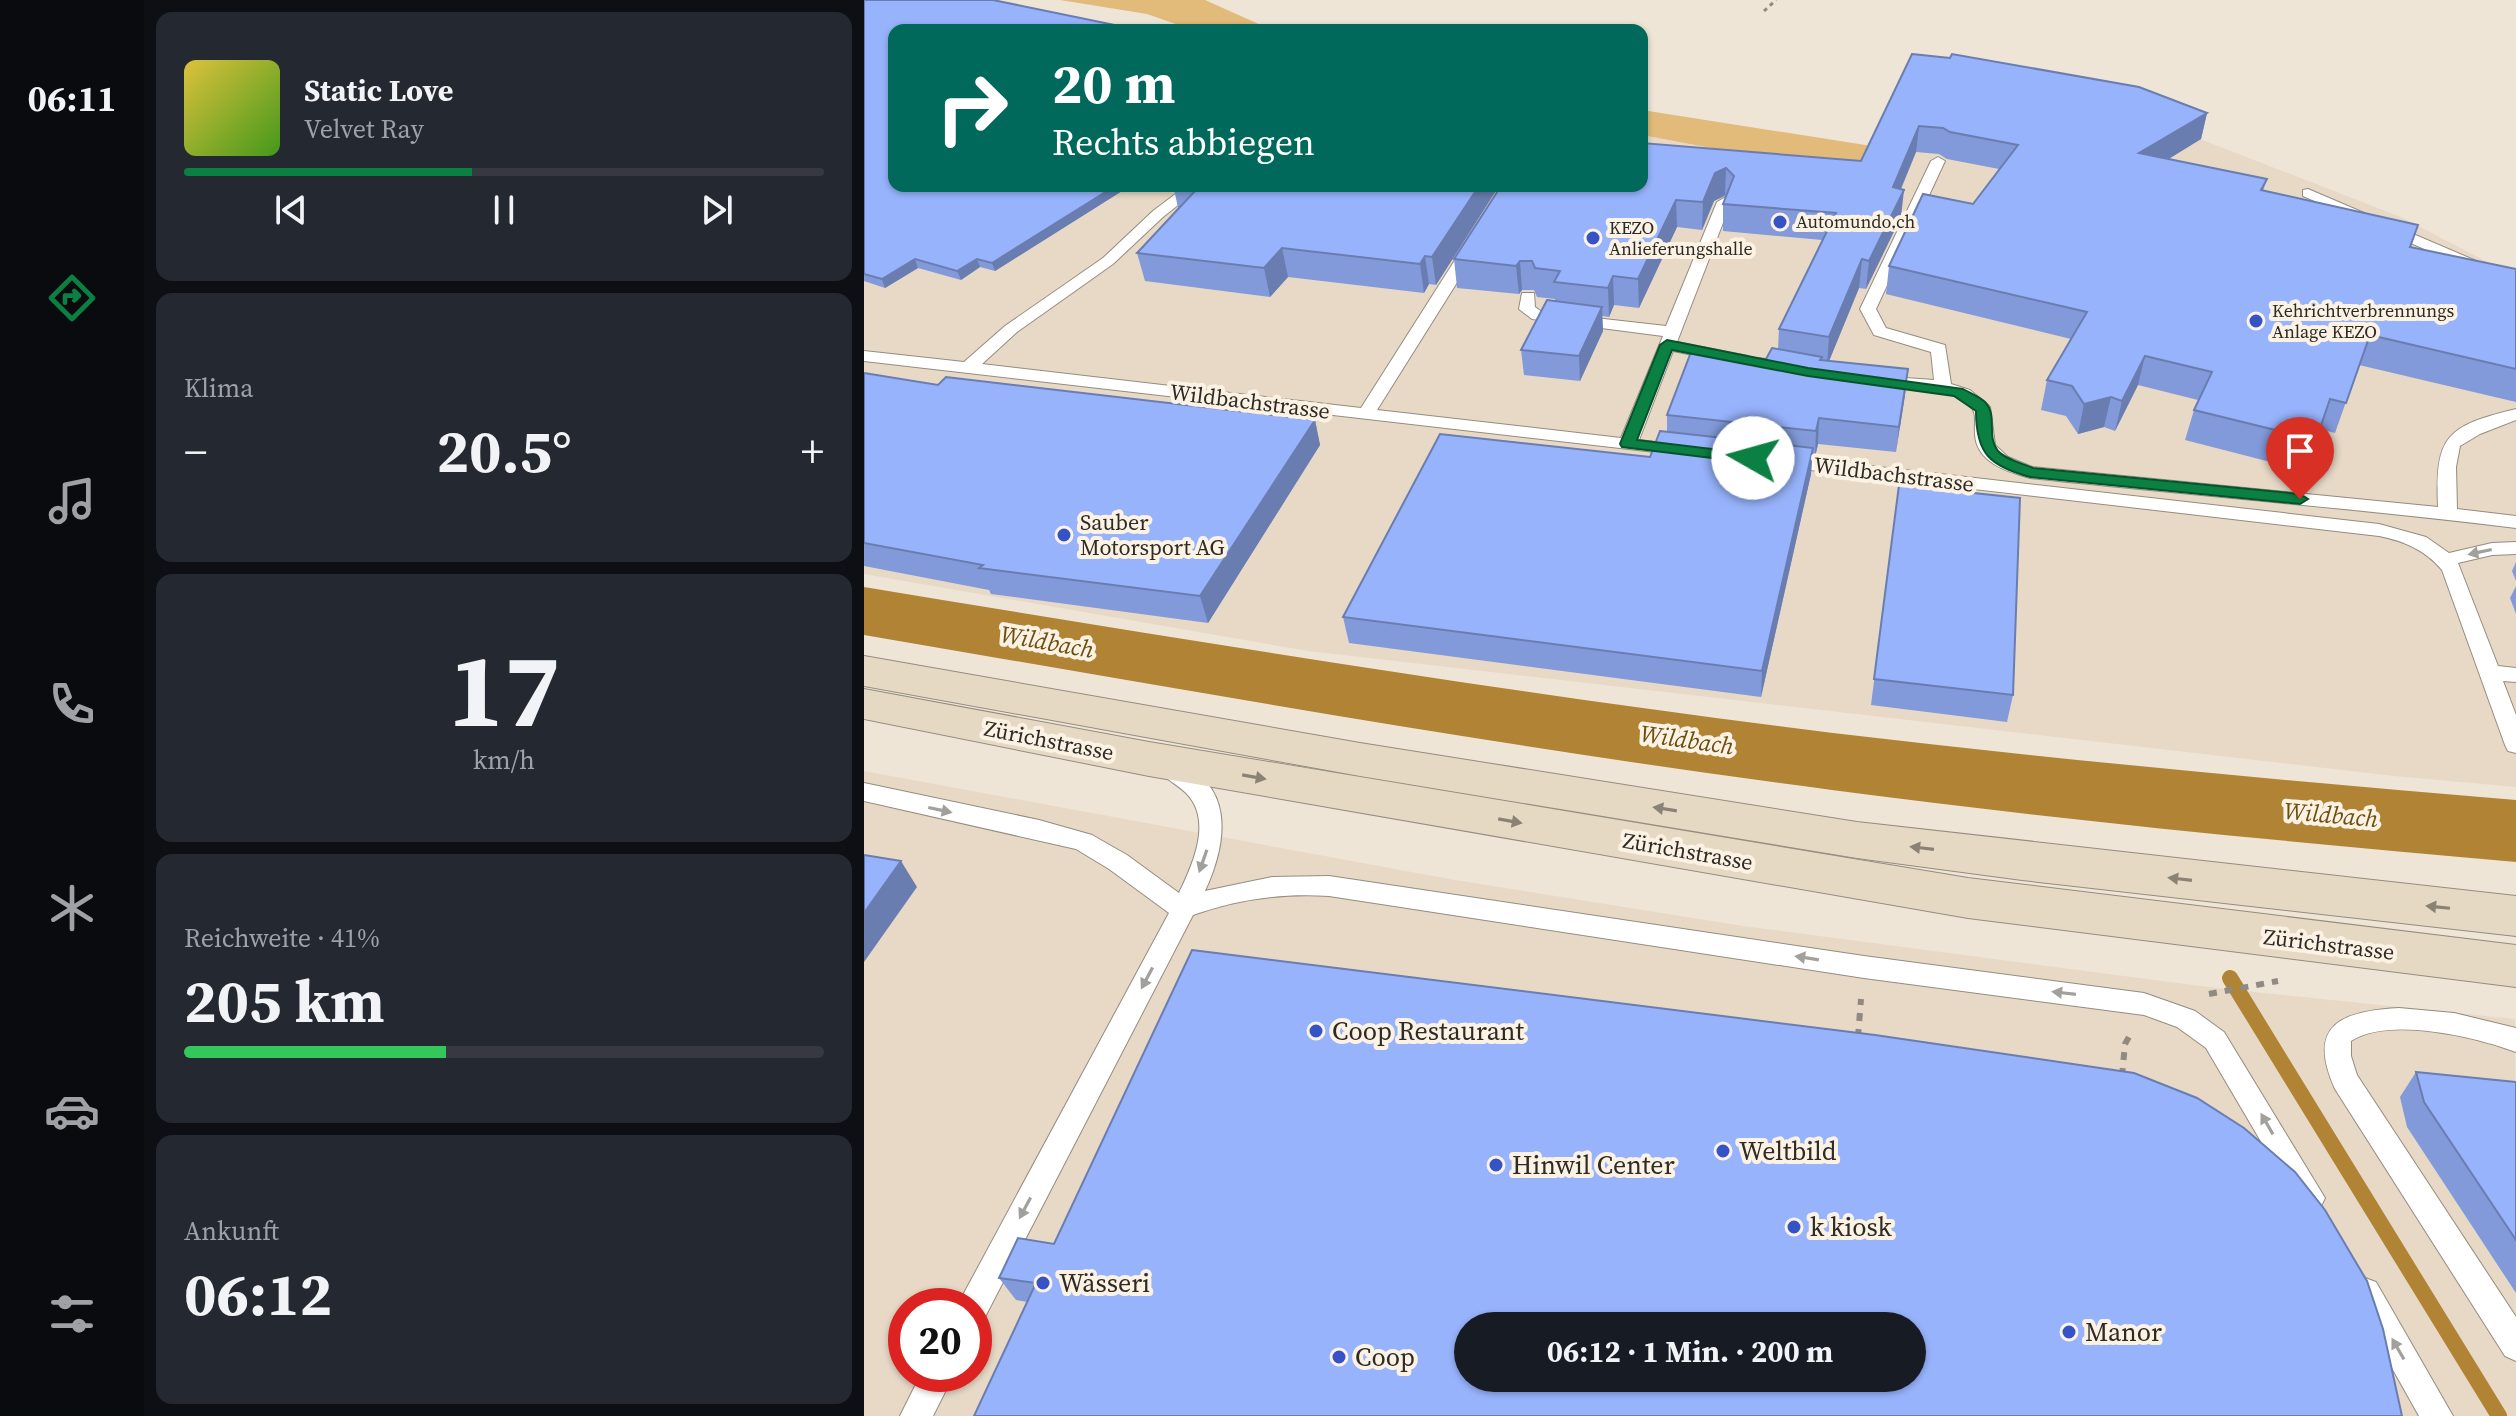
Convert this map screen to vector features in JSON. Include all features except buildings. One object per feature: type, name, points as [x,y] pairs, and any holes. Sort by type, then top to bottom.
[{"type":"main road","name":"Zürichstrasse","points":[[869,694],[1149,759],[1968,898],[2516,966]]},
{"type":"main road","name":"Zürichstrasse","points":[[869,694],[1369,762],[1861,840],[2239,887],[2516,916]]},
{"type":"lane","points":[[1938,161],[1868,309],[1880,331],[1939,349],[1943,388]]},
{"type":"lane","points":[[968,368],[1011,329],[1108,261],[1158,214],[1187,192]]},
{"type":"lane","points":[[2308,193],[2516,284]]},
{"type":"lane","points":[[1628,444],[1724,202]]},
{"type":"lane","points":[[1366,414],[1477,238]]},
{"type":"lane","points":[[1528,296],[1527,309],[1538,316],[1670,338],[1761,363]]},
{"type":"lane","name":"Wildbachstrasse","points":[[864,356],[1706,453]]},
{"type":"lane","points":[[1853,378],[1958,392],[1980,405],[1985,417],[1985,443],[1990,451],[2000,460],[2030,472],[2510,519]]},
{"type":"lane","points":[[2448,513],[2447,449],[2461,435],[2516,414]]},
{"type":"lane","name":"Wildbachstrasse","points":[[1769,460],[2379,530],[2423,542],[2445,560]]},
{"type":"lane","points":[[2515,739],[2455,577],[2445,560],[2492,549],[2516,548]]},
{"type":"lane","points":[[2489,672],[2516,675]]},
{"type":"lane","points":[[983,1288],[1182,909],[1210,840],[1211,812],[1208,803],[1190,782],[1149,759]]},
{"type":"lane","points":[[864,792],[1074,839],[1101,851],[1182,909]]},
{"type":"lane","points":[[1182,909],[1251,887],[1275,884],[1329,886],[1864,967],[2127,1001],[2175,1013],[2207,1032],[2222,1049],[2324,1221]]},
{"type":"lane","points":[[2516,1040],[2474,1028],[2382,1019],[2349,1027],[2341,1034],[2337,1046],[2345,1080],[2516,1345]]},
{"type":"lane","points":[[2355,1275],[2437,1416]]},
{"type":"lane","points":[[916,1416],[929,1392]]},
{"type":"path","points":[[1764,11],[1776,0]]},
{"type":"path","points":[[1856,1050],[1864,967]]},
{"type":"path","points":[[2215,993],[2274,982]]},
{"type":"path","points":[[2107,1074],[2122,1076],[2125,1044],[2132,1032],[2175,1013]]},
{"type":"path","points":[[1857,1042],[1873,1044]]},
{"type":"shaded area","points":[[864,0],[888,24],[888,192],[1648,192],[1648,136],[1864,177],[1878,147],[2133,113],[2401,217],[2516,277],[2516,787],[2394,776],[1308,651],[864,574]]},
{"type":"shaded area","points":[[1060,0],[1205,0],[1259,24],[1176,24],[1147,14]]},
{"type":"shaded area","points":[[1648,111],[1878,147],[1864,177],[1648,136]]},
{"type":"shaded area","points":[[864,771],[1455,880],[1743,926],[2216,988],[2515,1019],[2516,1416],[864,1416]]},
{"type":"waterway","name":"Wildbach","points":[[864,611],[1335,690],[1830,761],[2200,804],[2516,831]]},
{"type":"waterway","points":[[2230,978],[2499,1416]]},
{"type":"place","name":"Automundo.ch","points":[[1780,222]]},
{"type":"place","name":"KEZO Anlieferungshalle","points":[[1593,238]]},
{"type":"place","name":"Kehrichtverbrennungs Anlage KEZO","points":[[2256,321]]},
{"type":"place","name":"Sauber Motorsport AG","points":[[1064,535]]},
{"type":"place","name":"Coop Restaurant","points":[[1316,1031]]},
{"type":"place","name":"Weltbild","points":[[1723,1151]]},
{"type":"place","name":"Hinwil Center","points":[[1496,1165]]},
{"type":"place","name":"k kiosk","points":[[1794,1227]]},
{"type":"place","name":"Wässeri","points":[[1043,1283]]},
{"type":"place","name":"Manor","points":[[2069,1332]]},
{"type":"place","name":"Coop","points":[[1339,1357]]},
{"type":"route","points":[[1753,458],[1628,444],[1667,345],[1808,372],[1958,392],[1980,405],[1984,411],[1983,434],[1990,451],[2000,460],[2030,472],[2075,479],[2300,499]]}]
